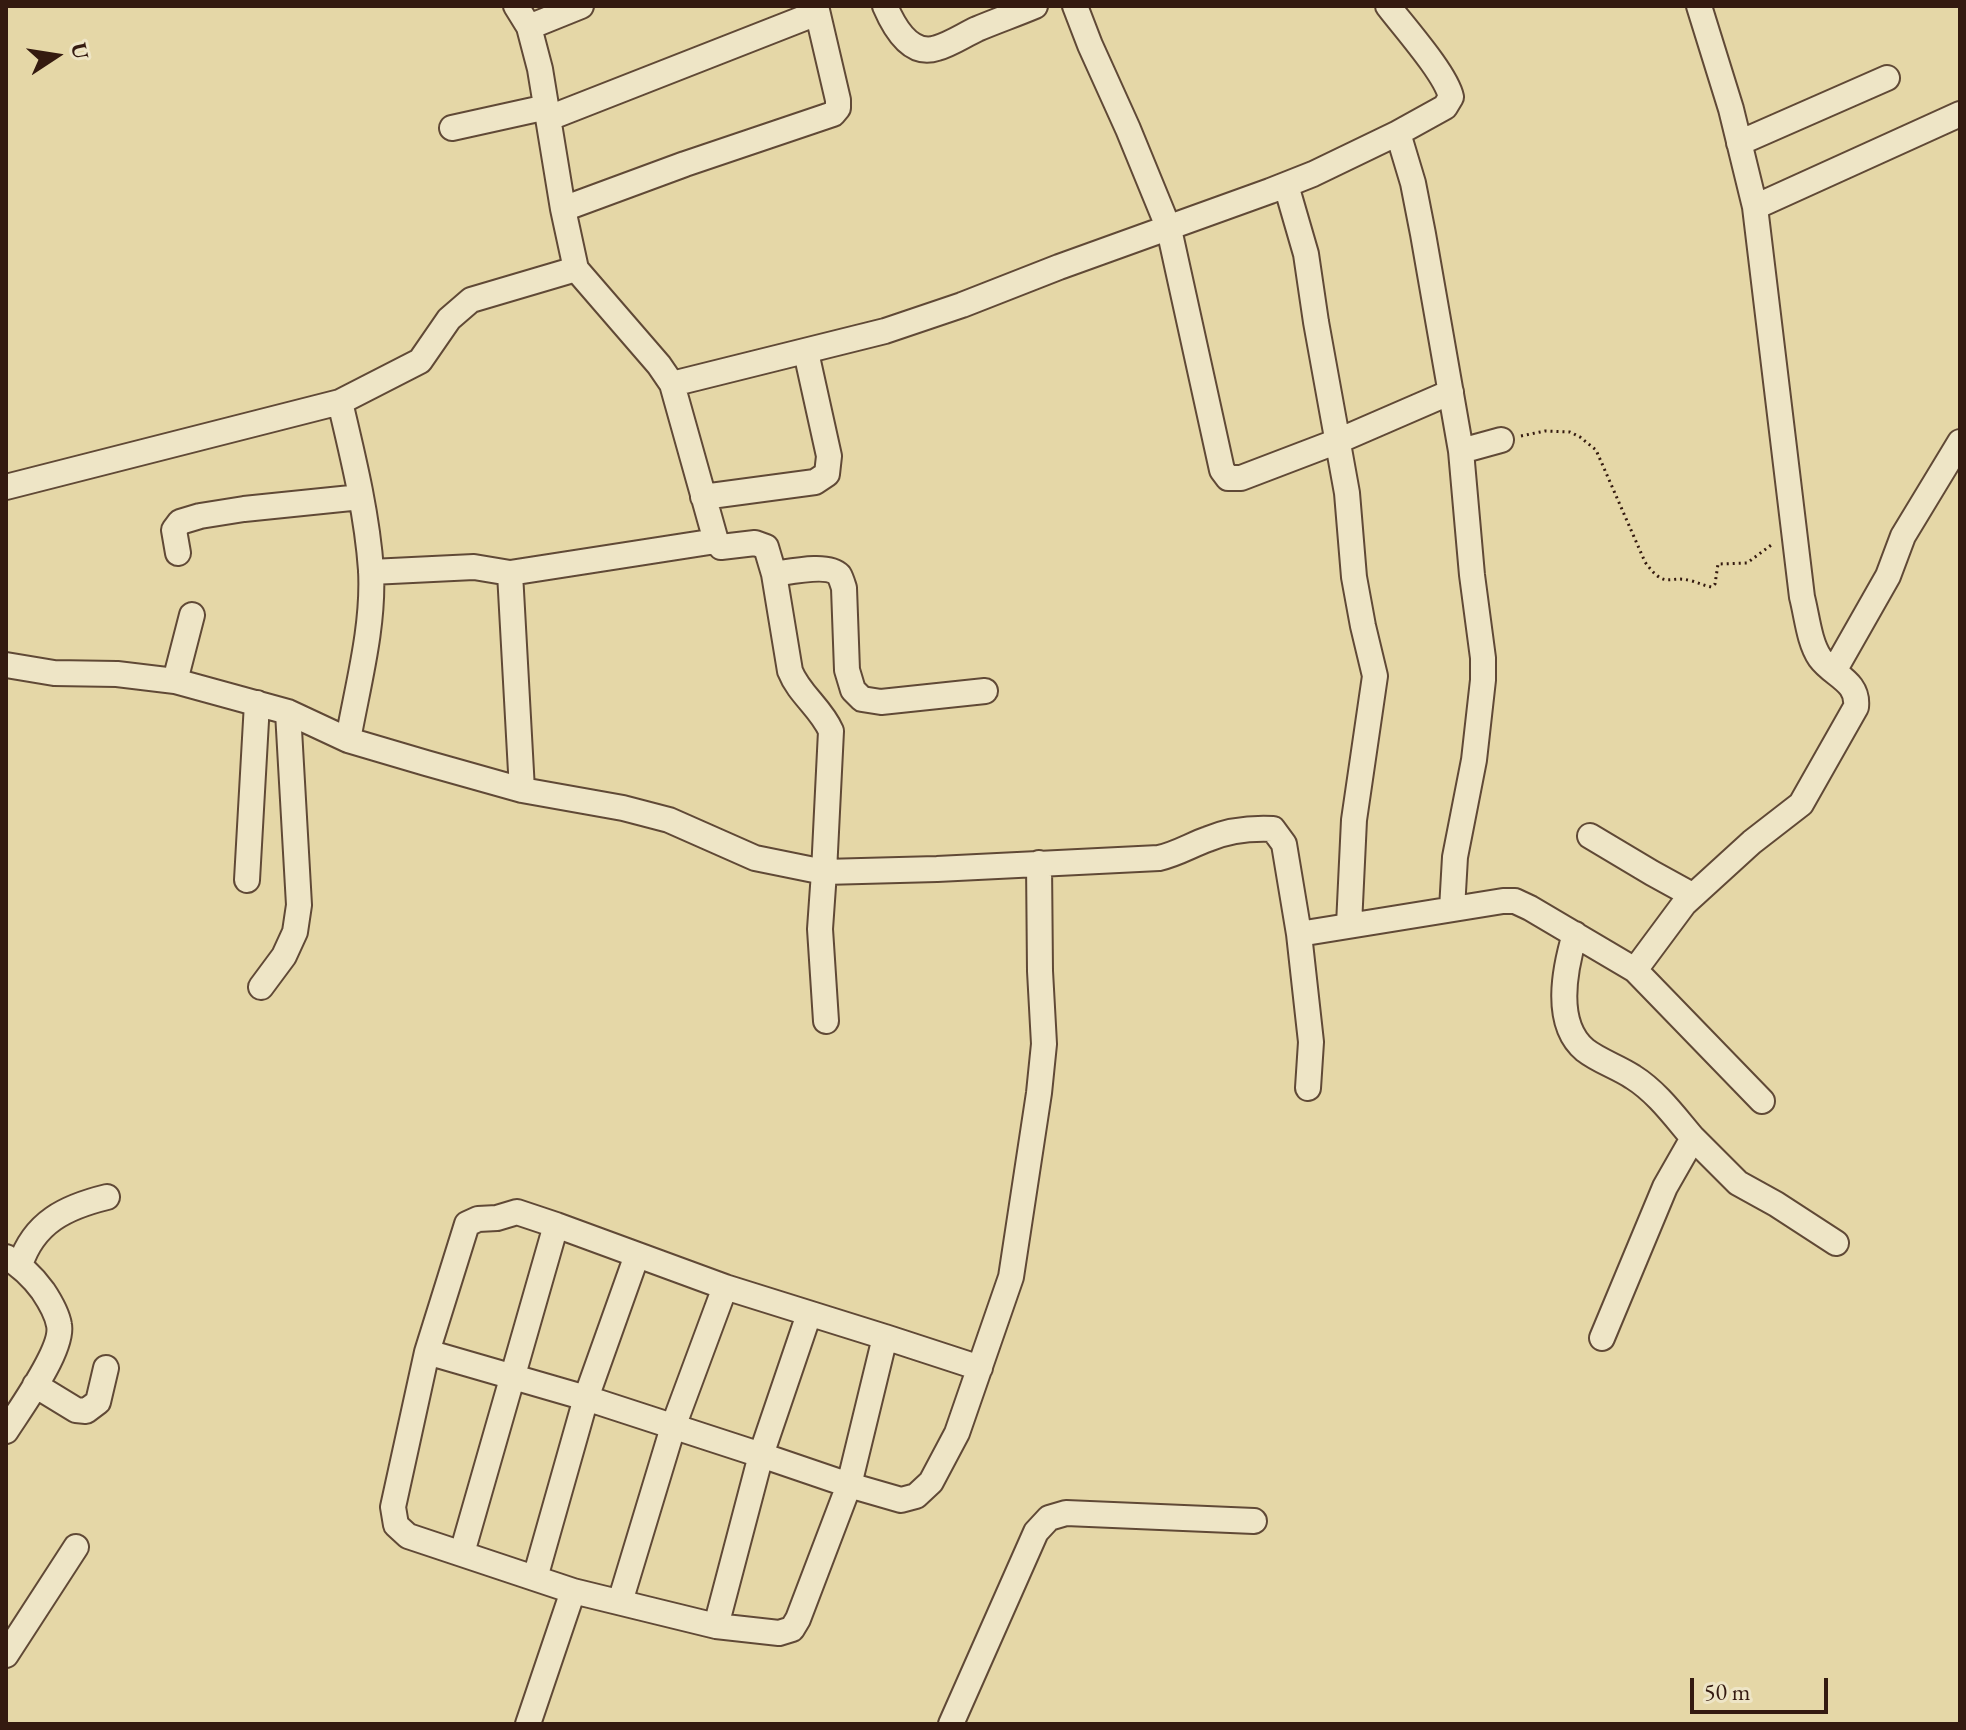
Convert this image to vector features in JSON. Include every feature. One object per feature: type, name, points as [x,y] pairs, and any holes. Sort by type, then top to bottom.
[{"type":"street","points":[[581,6],[523,16],[548,112],[576,269],[672,384],[716,541],[721,547],[755,543],[766,547],[774,574],[790,671],[795,684],[820,712],[831,731],[820,929],[826,1021]]},
{"type":"street","points":[[885,6],[906,42],[917,48],[935,49],[1035,6]]},
{"type":"street","points":[[1075,6],[1169,229],[1222,470],[1228,478],[1241,478],[1338,441],[1451,392]]},
{"type":"street","points":[[672,384],[885,331],[962,305],[1286,185],[1398,133],[1445,107],[1451,97],[1434,67],[1388,6]]},
{"type":"street","points":[[1635,970],[1692,895],[1804,799],[1856,707],[1857,700],[1854,689],[1818,656],[1802,597],[1755,207],[1731,109],[1699,6]]},
{"type":"street","points":[[452,128],[548,112],[816,10],[838,100],[838,108],[833,114],[563,209]]},
{"type":"street","points":[[1739,143],[1887,78]]},
{"type":"street","points":[[1755,207],[1960,114]]},
{"type":"street","points":[[1398,133],[1413,183],[1461,451],[1483,658],[1474,760],[1455,857],[1452,909]]},
{"type":"street","points":[[1286,185],[1306,254],[1347,493],[1354,577],[1375,676],[1354,820],[1349,925]]},
{"type":"street","points":[[6,487],[340,402],[420,361],[449,319],[471,300],[576,269]]},
{"type":"street","points":[[703,497],[815,482],[827,474],[829,456],[806,352]]},
{"type":"street","points":[[340,402],[361,497],[371,572],[368,630],[348,740]]},
{"type":"street","points":[[1461,451],[1501,440]]},
{"type":"street","points":[[1834,671],[1888,576],[1903,536],[1960,442]]},
{"type":"street","points":[[178,553],[174,530],[180,522],[244,509],[361,497]]},
{"type":"street","points":[[371,572],[474,567],[510,573],[716,541]]},
{"type":"street","points":[[774,574],[831,569],[840,576],[844,588],[847,670],[853,690],[862,699],[881,702],[985,691]]},
{"type":"street","points":[[510,573],[522,790]]},
{"type":"street","points":[[175,681],[192,615]]},
{"type":"street","points":[[6,665],[54,673],[117,674],[175,681],[288,712],[348,740],[522,790],[623,808],[669,820],[755,858],[824,872],[1159,858],[1175,855],[1223,834],[1273,829],[1284,844],[1299,934],[1311,1042],[1308,1088]]},
{"type":"street","points":[[247,880],[257,703]]},
{"type":"street","points":[[261,987],[284,956],[295,932],[299,905],[288,712]]},
{"type":"street","points":[[1590,836],[1692,895]]},
{"type":"street","points":[[427,1352],[586,1398],[849,1485],[901,1500],[916,1496],[931,1482],[957,1433],[1011,1277],[1044,1044],[1039,863]]},
{"type":"street","points":[[1299,934],[1510,900],[1530,908],[1635,970],[1762,1101]]},
{"type":"street","points":[[1575,934],[1567,963],[1565,991],[1566,1018],[1574,1039],[1591,1054],[1635,1078],[1665,1105],[1738,1183],[1836,1243]]},
{"type":"street","points":[[1602,1338],[1665,1187],[1693,1138]]},
{"type":"street","points":[[6,1431],[56,1348],[60,1326],[50,1301],[32,1275],[13,1261],[24,1252],[43,1226],[57,1216],[83,1203],[107,1197]]},
{"type":"street","points":[[885,1337],[849,1485],[792,1629],[779,1633],[716,1626],[573,1591],[408,1536],[396,1525],[393,1507],[427,1352],[467,1224],[478,1219],[517,1212],[725,1287],[885,1337],[980,1368]]},
{"type":"street","points":[[462,1553],[556,1225]]},
{"type":"street","points":[[535,1578],[586,1398],[637,1255]]},
{"type":"street","points":[[620,1602],[673,1427],[725,1287]]},
{"type":"street","points":[[716,1626],[761,1455],[809,1314]]},
{"type":"street","points":[[35,1385],[76,1410],[86,1411],[98,1402],[106,1368]]},
{"type":"street","points":[[951,1724],[1036,1532],[1049,1518],[1066,1513],[1254,1521]]},
{"type":"street","points":[[6,1655],[76,1547]]},
{"type":"street","points":[[528,1724],[573,1591]]},
{"type":"path","points":[[1501,440],[1562,430],[1588,442],[1601,459],[1645,562],[1652,572],[1667,581],[1688,580],[1713,587],[1718,564],[1749,562],[1776,542],[1793,518]]}]
